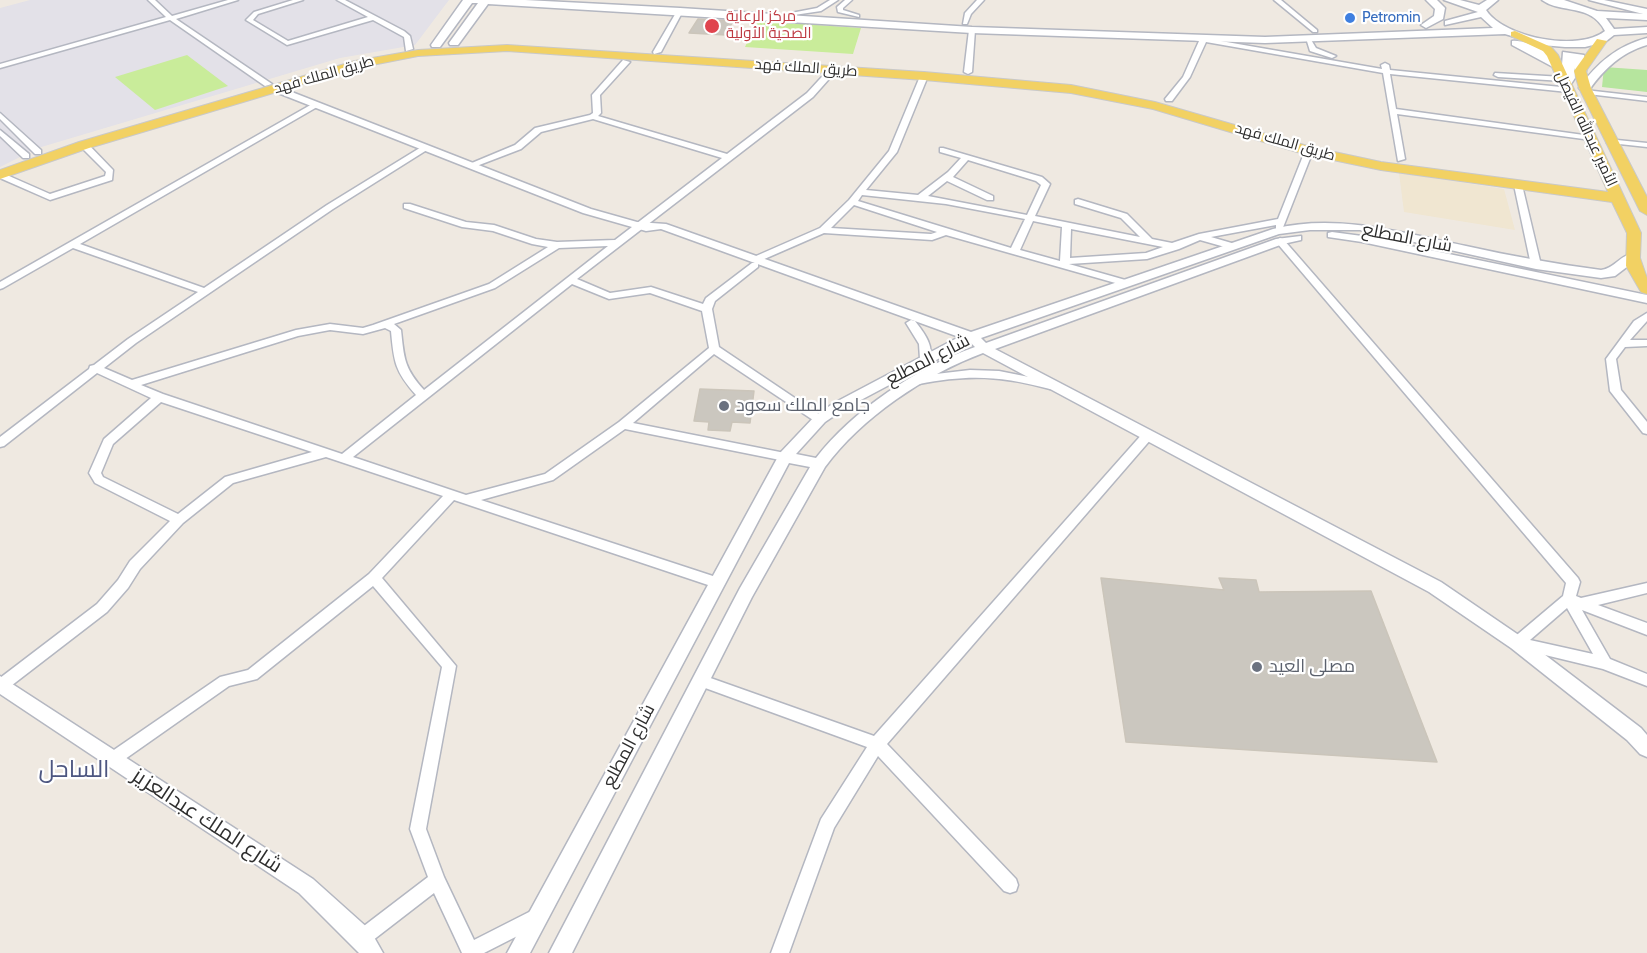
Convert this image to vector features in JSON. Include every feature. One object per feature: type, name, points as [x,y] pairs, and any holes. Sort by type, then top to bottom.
[{"type":"main road","points":[[436,45],[467,0],[1198,39],[1265,40],[1446,24],[1481,11],[1493,0]]},
{"type":"main road","points":[[454,44],[486,0]]},
{"type":"main road","points":[[603,0],[857,16],[969,27],[1126,25],[1311,35],[1446,31],[1510,32],[1552,43],[1601,41],[1611,32],[1647,30]]},
{"type":"main road","points":[[1426,25],[1439,17],[1440,8],[1431,0]]},
{"type":"main road","points":[[1449,0],[1481,11],[1510,32]]},
{"type":"main road","points":[[1547,0],[1574,6],[1593,14],[1603,20],[1611,32]]},
{"type":"main road","points":[[1593,14],[1647,15]]},
{"type":"main road","points":[[1446,31],[1508,40],[1528,47],[1557,65]]},
{"type":"main road","name":"الأمير عبدالله الفيصل","points":[[1510,32],[1547,49],[1557,65],[1634,233],[1638,254]]},
{"type":"main road","name":"طريق الملك فهد","points":[[0,175],[352,60],[436,45],[477,41],[657,52],[833,70],[1032,85],[1111,97],[1202,118],[1309,151],[1381,166],[1518,185],[1577,189]]},
{"type":"main road","name":"الأمير عبدالله الفيصل","points":[[1601,41],[1580,71],[1586,90],[1610,141],[1644,199]]},
{"type":"main road","points":[[1586,90],[1606,61],[1624,49],[1647,41]]},
{"type":"main road","name":"طريق الملك فهد","points":[[0,167],[32,154],[272,87],[383,59],[473,48],[507,48],[1028,76],[1169,99],[1321,144],[1616,194]]},
{"type":"main road","points":[[1566,84],[1569,78],[1567,54],[1580,57],[1578,64],[1580,71]]},
{"type":"main road","points":[[1638,254],[1637,273],[1647,289]]},
{"type":"street","points":[[151,0],[171,18],[272,87],[314,105],[587,211],[757,261],[978,343],[1052,385],[1435,587],[1517,643],[1634,734],[1647,748]]},
{"type":"street","points":[[0,66],[235,0]]},
{"type":"street","points":[[300,0],[256,13],[249,20],[287,44],[372,18]]},
{"type":"street","points":[[340,0],[402,32],[406,36],[410,49]]},
{"type":"street","points":[[794,13],[819,10],[835,0]]},
{"type":"street","points":[[849,0],[840,7],[840,11],[857,16]]},
{"type":"street","points":[[968,72],[968,13],[981,0]]},
{"type":"street","points":[[1277,0],[1311,35],[1309,45],[1320,53],[1386,68],[1566,84]]},
{"type":"street","points":[[1563,0],[1574,6]]},
{"type":"street","points":[[1593,0],[1647,15]]},
{"type":"street","points":[[657,52],[680,10]]},
{"type":"street","points":[[1169,99],[1186,77],[1198,39],[1386,68],[1566,84]]},
{"type":"street","points":[[593,117],[597,113],[596,95],[626,62]]},
{"type":"street","points":[[1386,68],[1401,159]]},
{"type":"street","points":[[345,457],[639,225],[810,95],[833,70]]},
{"type":"street","points":[[820,419],[714,349],[707,309],[710,300],[757,261],[823,230],[852,202],[893,152],[924,76]]},
{"type":"street","points":[[1586,90],[1647,99]]},
{"type":"street","points":[[0,285],[314,105]]},
{"type":"street","points":[[1393,111],[1591,138]]},
{"type":"street","points":[[0,115],[32,154]]},
{"type":"street","points":[[471,165],[518,147],[538,130],[593,117],[630,130],[664,137],[728,157]]},
{"type":"street","points":[[0,132],[32,154]]},
{"type":"street","points":[[1610,141],[1647,145]]},
{"type":"street","points":[[0,175],[50,197],[109,178],[110,172],[84,146]]},
{"type":"street","points":[[0,443],[94,368],[204,291],[426,148]]},
{"type":"street","points":[[943,150],[1046,184],[1014,252]]},
{"type":"street","points":[[1280,231],[1309,151]]},
{"type":"street","points":[[920,198],[948,178],[966,157]]},
{"type":"street","points":[[948,178],[990,198]]},
{"type":"street","points":[[1518,185],[1536,265]]},
{"type":"street","points":[[860,192],[920,198],[1032,217],[1176,247]]},
{"type":"street","points":[[852,202],[946,232],[1014,252],[1064,263],[1126,283]]},
{"type":"street","points":[[1078,202],[1124,216],[1148,240]]},
{"type":"street","points":[[407,206],[465,225],[494,228],[535,242],[557,245],[617,243]]},
{"type":"street","points":[[877,232],[892,213]]},
{"type":"street","points":[[1064,263],[1067,225]]},
{"type":"street","name":"شارع المطلع","points":[[560,953],[746,593],[819,464],[832,447],[868,413],[919,380],[965,355],[978,343],[1126,283],[1280,231],[1310,226],[1360,227],[1536,265],[1601,274],[1611,273],[1638,254]]},
{"type":"street","points":[[823,230],[932,237],[946,232]]},
{"type":"street","points":[[1064,263],[1147,256],[1199,237],[1280,231]]},
{"type":"street","points":[[1280,231],[1573,582],[1575,601],[1605,663]]},
{"type":"street","name":"شارع المطلع","points":[[518,953],[785,457],[820,419],[958,341],[978,343],[1280,231],[1362,239],[1647,299]]},
{"type":"street","points":[[1199,237],[1232,246]]},
{"type":"street","points":[[71,244],[204,291]]},
{"type":"street","points":[[129,385],[296,333],[330,327],[363,331],[386,324],[492,286],[557,245]]},
{"type":"street","points":[[757,261],[958,341]]},
{"type":"street","points":[[572,280],[609,296],[651,290],[707,309]]},
{"type":"street","points":[[1647,316],[1638,323],[1625,344],[1611,359],[1616,391],[1647,430]]},
{"type":"street","points":[[911,322],[925,342],[927,349],[925,359]]},
{"type":"street","points":[[386,324],[396,330],[399,361],[409,380],[423,396]]},
{"type":"street","points":[[1625,344],[1647,343]]},
{"type":"street","points":[[464,501],[549,477],[623,424],[714,349]]},
{"type":"street","points":[[94,368],[159,397],[325,453],[345,457],[464,501],[717,583]]},
{"type":"street","points":[[919,380],[960,372],[990,372],[1052,385]]},
{"type":"street","points":[[159,397],[108,442],[95,473],[99,480],[179,520]]},
{"type":"street","points":[[623,424],[819,464]]},
{"type":"street","points":[[780,953],[827,824],[877,744],[1148,435]]},
{"type":"street","points":[[1,685],[102,608],[123,584],[135,565],[179,520],[229,480],[325,453]]},
{"type":"street","points":[[113,759],[225,681],[252,675],[374,578],[451,495]]},
{"type":"street","points":[[374,578],[449,666],[418,829],[437,880],[470,951],[536,918]]},
{"type":"street","points":[[1517,643],[1575,601],[1647,588]]},
{"type":"street","points":[[1575,601],[1647,629]]},
{"type":"street","points":[[1517,643],[1605,663],[1647,680]]},
{"type":"street","points":[[702,681],[877,744],[1010,885]]},
{"type":"street","name":"شارع الملك عبدالعزيز","points":[[1,685],[306,886],[367,945]]},
{"type":"street","points":[[367,945],[437,880]]},
{"type":"shaded area","points":[[30,0],[449,0],[415,45],[340,58],[38,148],[0,167],[0,8]]},
{"type":"shaded area","points":[[1399,173],[1504,189],[1515,230],[1404,212]]},
{"type":"green space","points":[[757,21],[861,28],[853,54],[745,47]]},
{"type":"green space","points":[[187,55],[228,86],[155,110],[115,77]]},
{"type":"green space","points":[[1604,67],[1647,70],[1647,92],[1602,87]]},
{"type":"building","name":"مركز الرعاية الصحية الأولية","points":[[698,19],[733,21],[726,35],[689,33]]},
{"type":"building","name":"جامع الملك سعود","points":[[700,389],[754,391],[750,423],[732,422],[730,431],[708,430],[709,422],[694,421]]},
{"type":"building","name":"مصلى العيد","points":[[1101,578],[1224,590],[1219,578],[1256,580],[1259,592],[1371,591],[1437,762],[1126,742]]},
{"type":"place","name":"Petromin","points":[[1350,18]]},
{"type":"place","name":"مركز الرعاية الصحية الأولية","points":[[712,26]]},
{"type":"place","name":"جامع الملك سعود","points":[[724,406]]},
{"type":"place","name":"مصلى العيد","points":[[1257,667]]},
{"type":"district","name":"الساحل","points":[[74,770]]}]
